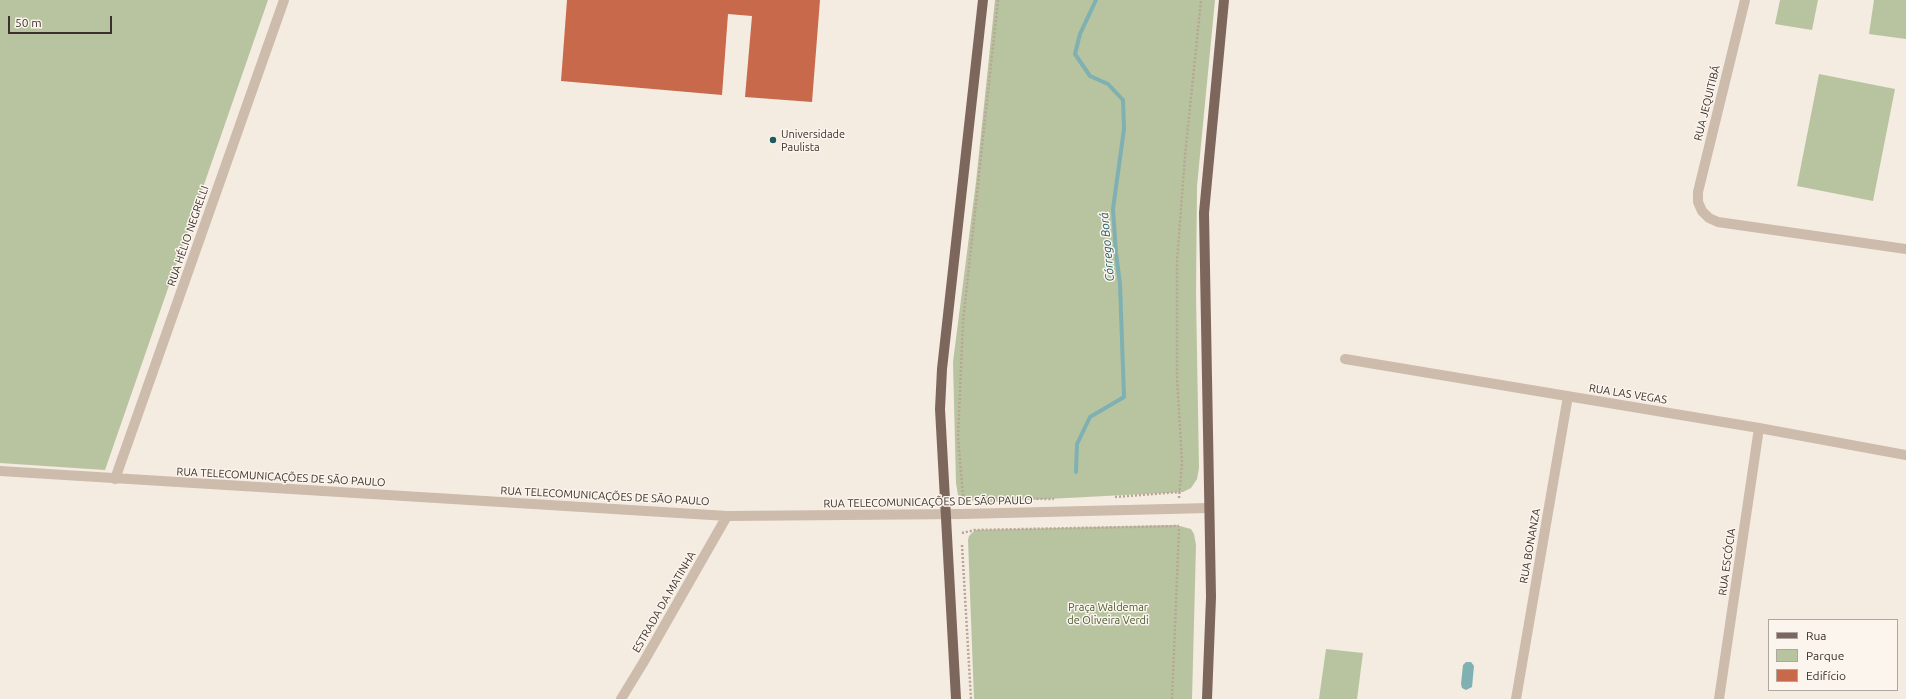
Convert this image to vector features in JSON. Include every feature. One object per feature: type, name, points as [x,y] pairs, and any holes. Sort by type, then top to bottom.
[{"type":"main road","points":[[956,699],[940,410],[942,369],[983,0]]},
{"type":"main road","points":[[1207,699],[1211,597],[1204,213],[1224,0]]},
{"type":"street","name":"RUA HÉLIO NEGRELLI","points":[[115,479],[284,0]]},
{"type":"street","name":"RUA JEQUITIBÁ","points":[[1745,0],[1698,192],[1698,202],[1702,211],[1709,218],[1718,222],[1906,248]]},
{"type":"street","name":"RUA LAS VEGAS","points":[[1345,359],[1759,428],[1906,455]]},
{"type":"street","name":"RUA BONANZA","points":[[1516,699],[1568,396]]},
{"type":"street","name":"RUA ESCÓCIA","points":[[1719,699],[1759,428]]},
{"type":"street","name":"RUA TELECOMUNICAÇÕES DE SÃO PAULO","points":[[0,471],[727,516],[946,514],[1209,508]]},
{"type":"street","name":"ESTRADA DA MATINHA","points":[[621,699],[727,516]]},
{"type":"path","points":[[998,0],[963,322],[958,437],[963,496],[969,498],[1057,498]]},
{"type":"path","points":[[1179,509],[1182,463],[1177,377],[1177,261],[1184,156],[1201,0]]},
{"type":"path","points":[[1112,497],[1180,492]]},
{"type":"path","points":[[962,533],[975,530],[1179,527],[1172,699]]},
{"type":"path","points":[[962,545],[971,699]]},
{"type":"green space","points":[[0,0],[268,0],[105,470],[0,463]]},
{"type":"green space","points":[[995,0],[1215,0],[1197,186],[1196,295],[1199,468],[1197,479],[1191,488],[1183,492],[989,502],[966,500],[958,495],[956,483],[953,362],[976,182]]},
{"type":"green space","points":[[1780,0],[1818,0],[1812,30],[1775,24]]},
{"type":"green space","points":[[1874,0],[1906,0],[1906,39],[1869,34]]},
{"type":"green space","points":[[1819,74],[1895,89],[1873,201],[1797,186]]},
{"type":"green space","name":"Praça Waldemar de Oliveira Verdi","points":[[1176,525],[1191,529],[1194,534],[1196,545],[1192,699],[974,699],[968,540],[969,536],[975,530]]},
{"type":"green space","points":[[1326,649],[1363,653],[1357,699],[1319,699]]},
{"type":"water","points":[[1466,662],[1471,662],[1474,666],[1472,687],[1466,690],[1462,688],[1461,684],[1463,665]]},
{"type":"building","points":[[567,0],[820,0],[812,102],[745,97],[752,16],[728,14],[722,95],[561,81]]},
{"type":"waterway","name":"Córrego Borá","points":[[1076,472],[1077,444],[1090,417],[1124,397],[1120,284],[1113,209],[1124,129],[1123,100],[1108,84],[1090,76],[1075,54],[1080,34],[1096,0]]},
{"type":"place","name":"Universidade Paulista","points":[[773,140]]}]
